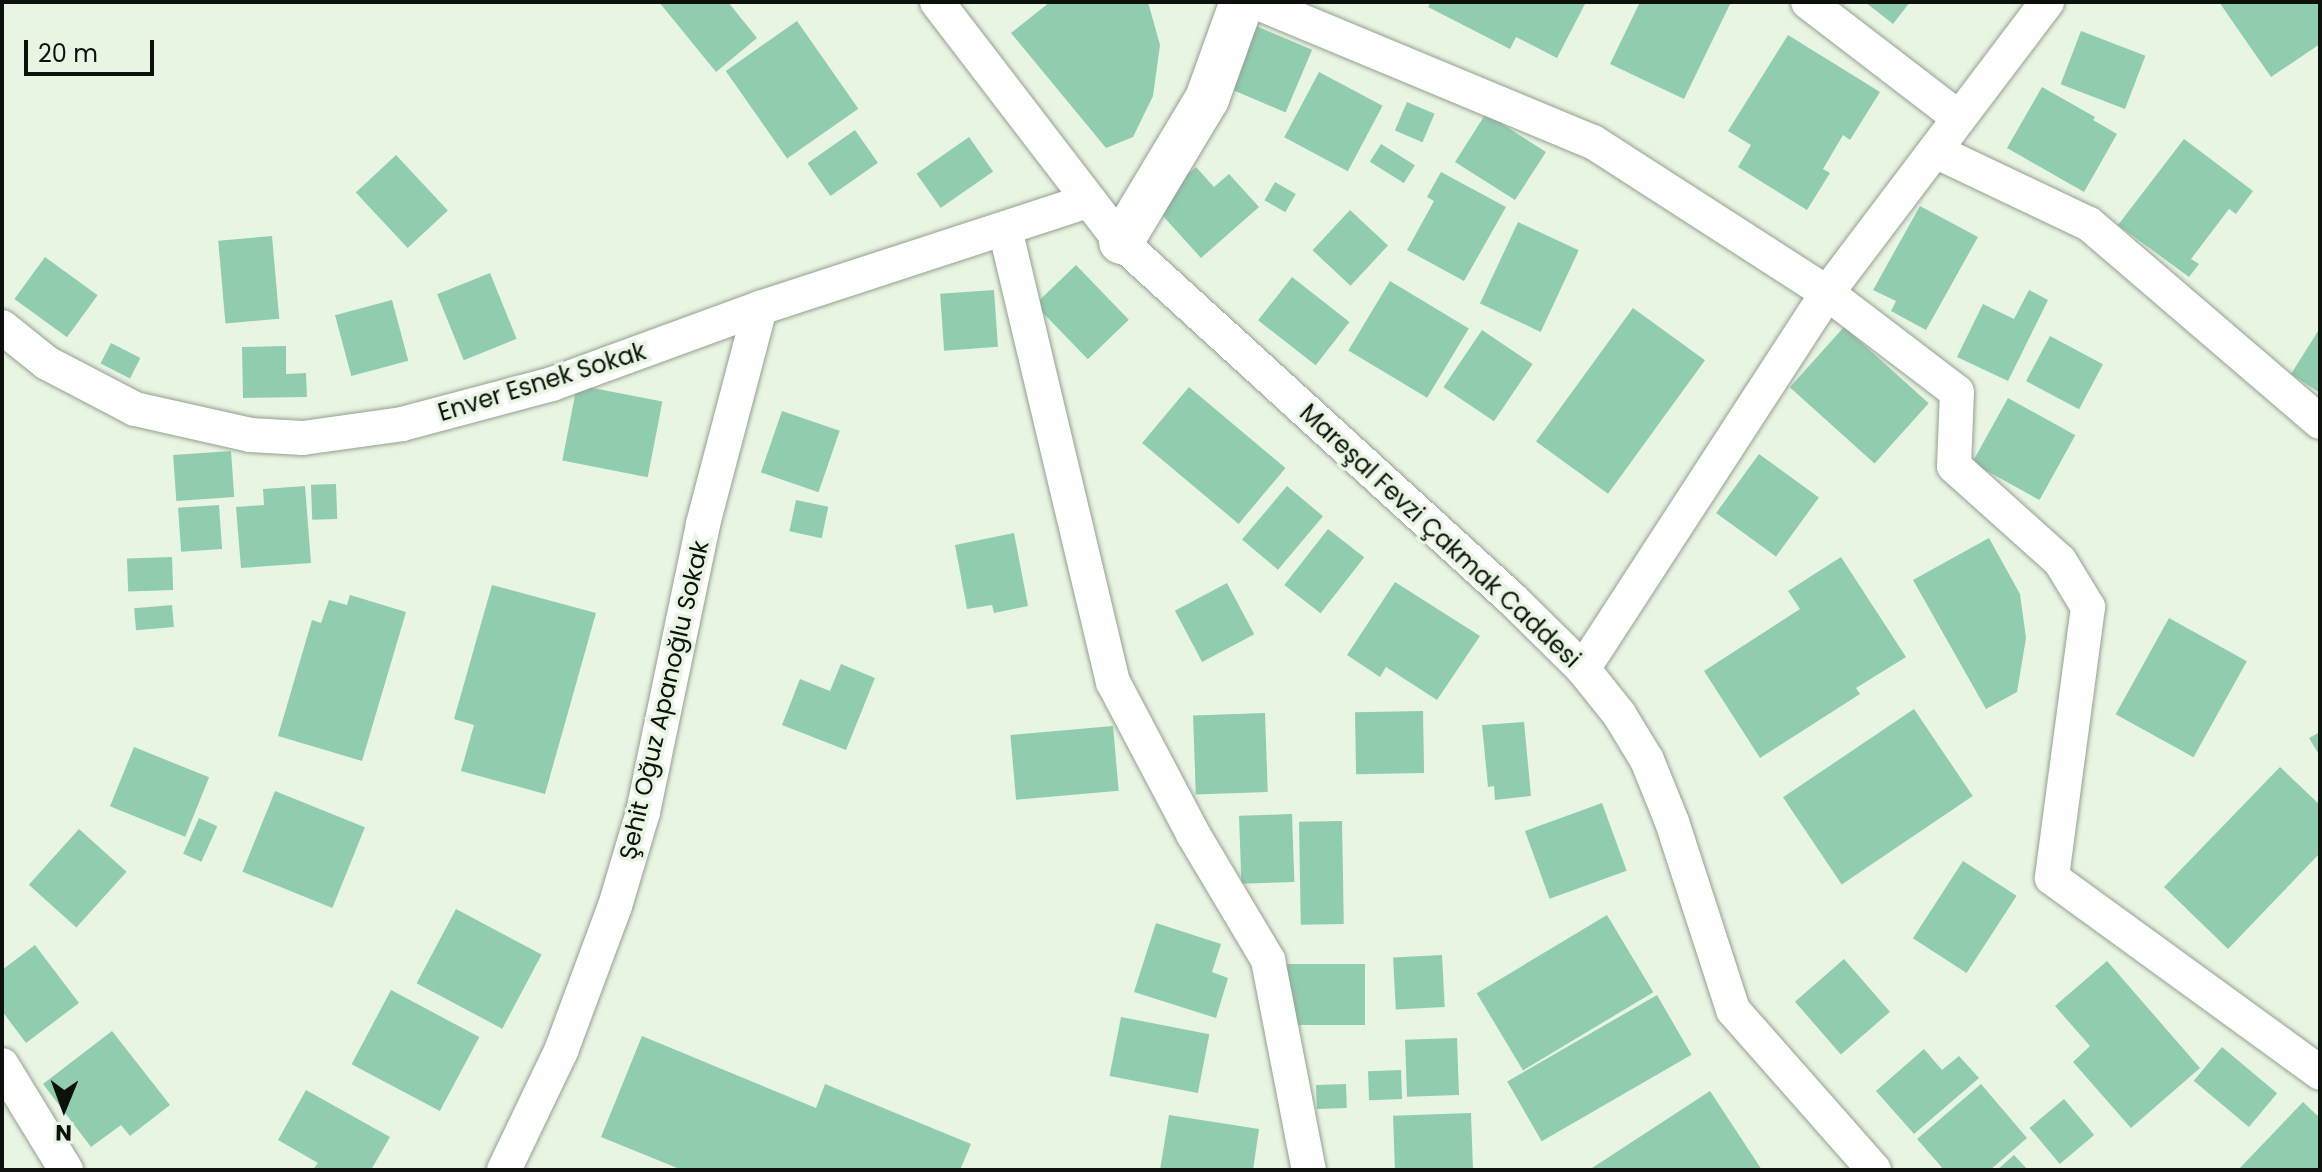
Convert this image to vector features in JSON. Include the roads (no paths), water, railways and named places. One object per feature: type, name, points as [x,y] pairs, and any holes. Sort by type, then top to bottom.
[{"type":"street","name":"Mareşal Fevzi Çakmak Caddesi","points":[[937,2],[1121,242],[1512,599],[1583,669],[1619,714],[1647,760],[1672,822],[1733,1010],[1874,1170]]},
{"type":"street","points":[[1121,242],[1207,99],[1242,2]]},
{"type":"street","points":[[1256,2],[1593,142],[1827,293],[1957,392],[1954,466],[2060,561],[2088,607],[2052,878],[2320,1073]]},
{"type":"street","points":[[1808,2],[1959,118]]},
{"type":"street","points":[[1583,669],[1827,293],[2047,2]]},
{"type":"street","points":[[1935,151],[2089,224],[2320,422]]},
{"type":"street","name":"Enver Esnek Sokak","points":[[2,327],[47,363],[135,409],[250,435],[303,438],[402,424],[552,384],[760,308],[1088,201]]},
{"type":"street","points":[[1005,229],[1113,682],[1193,834],[1268,960],[1309,1170]]},
{"type":"street","name":"Şehit Oğuz Apanoğlu Sokak","points":[[504,1170],[561,1051],[615,906],[643,812],[699,539],[760,308]]},
{"type":"street","points":[[2,1065],[66,1170]]}]
